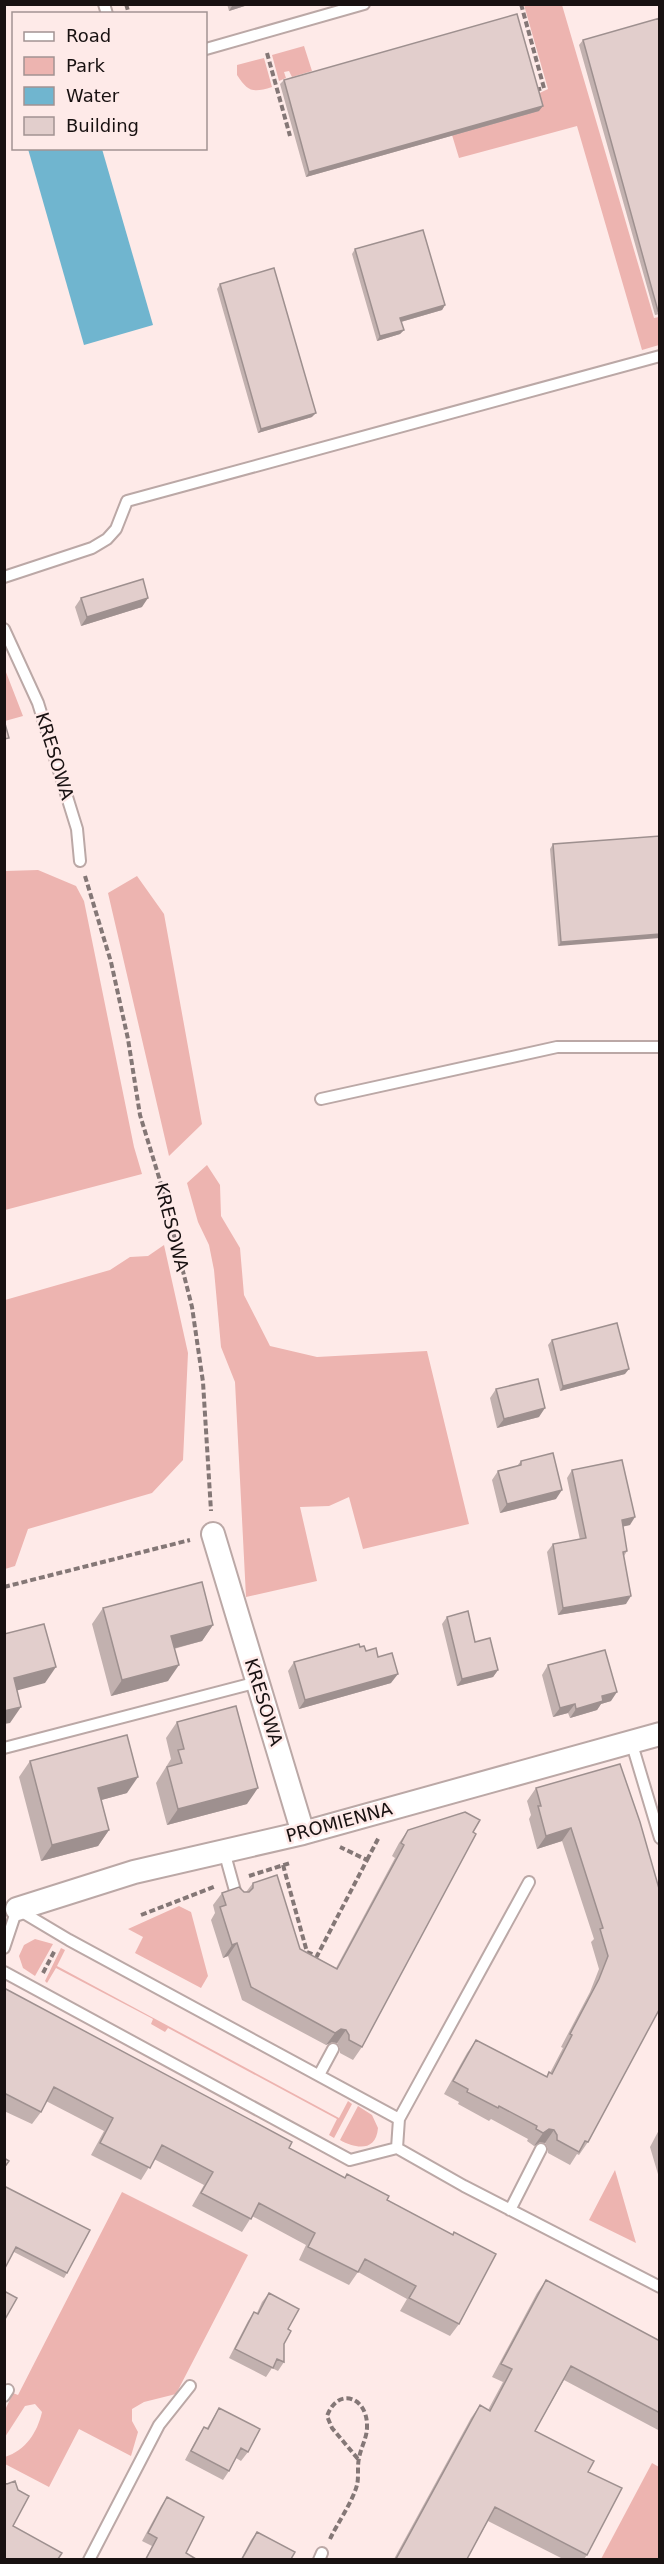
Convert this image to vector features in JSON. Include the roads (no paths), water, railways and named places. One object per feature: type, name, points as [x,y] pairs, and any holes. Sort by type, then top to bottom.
[{"type":"street","name":"KRESOWA","points":[[213,1534],[303,1833]]},
{"type":"street","name":"PROMIENNA","points":[[17,1909],[134,1872],[303,1833],[660,1734]]},
{"type":"lane","points":[[207,49],[364,4]]},
{"type":"lane","points":[[4,577],[92,548],[107,539],[116,529],[127,501],[660,356]]},
{"type":"lane","name":"KRESOWA","points":[[4,629],[39,703],[76,829],[80,861]]},
{"type":"lane","points":[[321,1099],[557,1047],[660,1047]]},
{"type":"lane","points":[[4,1748],[258,1682]]},
{"type":"lane","points":[[631,1741],[660,1838]]},
{"type":"lane","points":[[224,1850],[237,1898]]},
{"type":"lane","points":[[397,2148],[399,2119],[529,1882]]},
{"type":"lane","points":[[4,1948],[17,1909],[79,1946],[399,2119]]},
{"type":"lane","points":[[4,1972],[350,2160],[397,2148],[510,2210],[660,2287]]},
{"type":"lane","points":[[319,2075],[333,2049]]},
{"type":"lane","points":[[510,2210],[541,2149]]},
{"type":"lane","points":[[89,2559],[159,2425],[190,2386]]},
{"type":"water","points":[[28,150],[102,150],[153,325],[84,345]]}]
